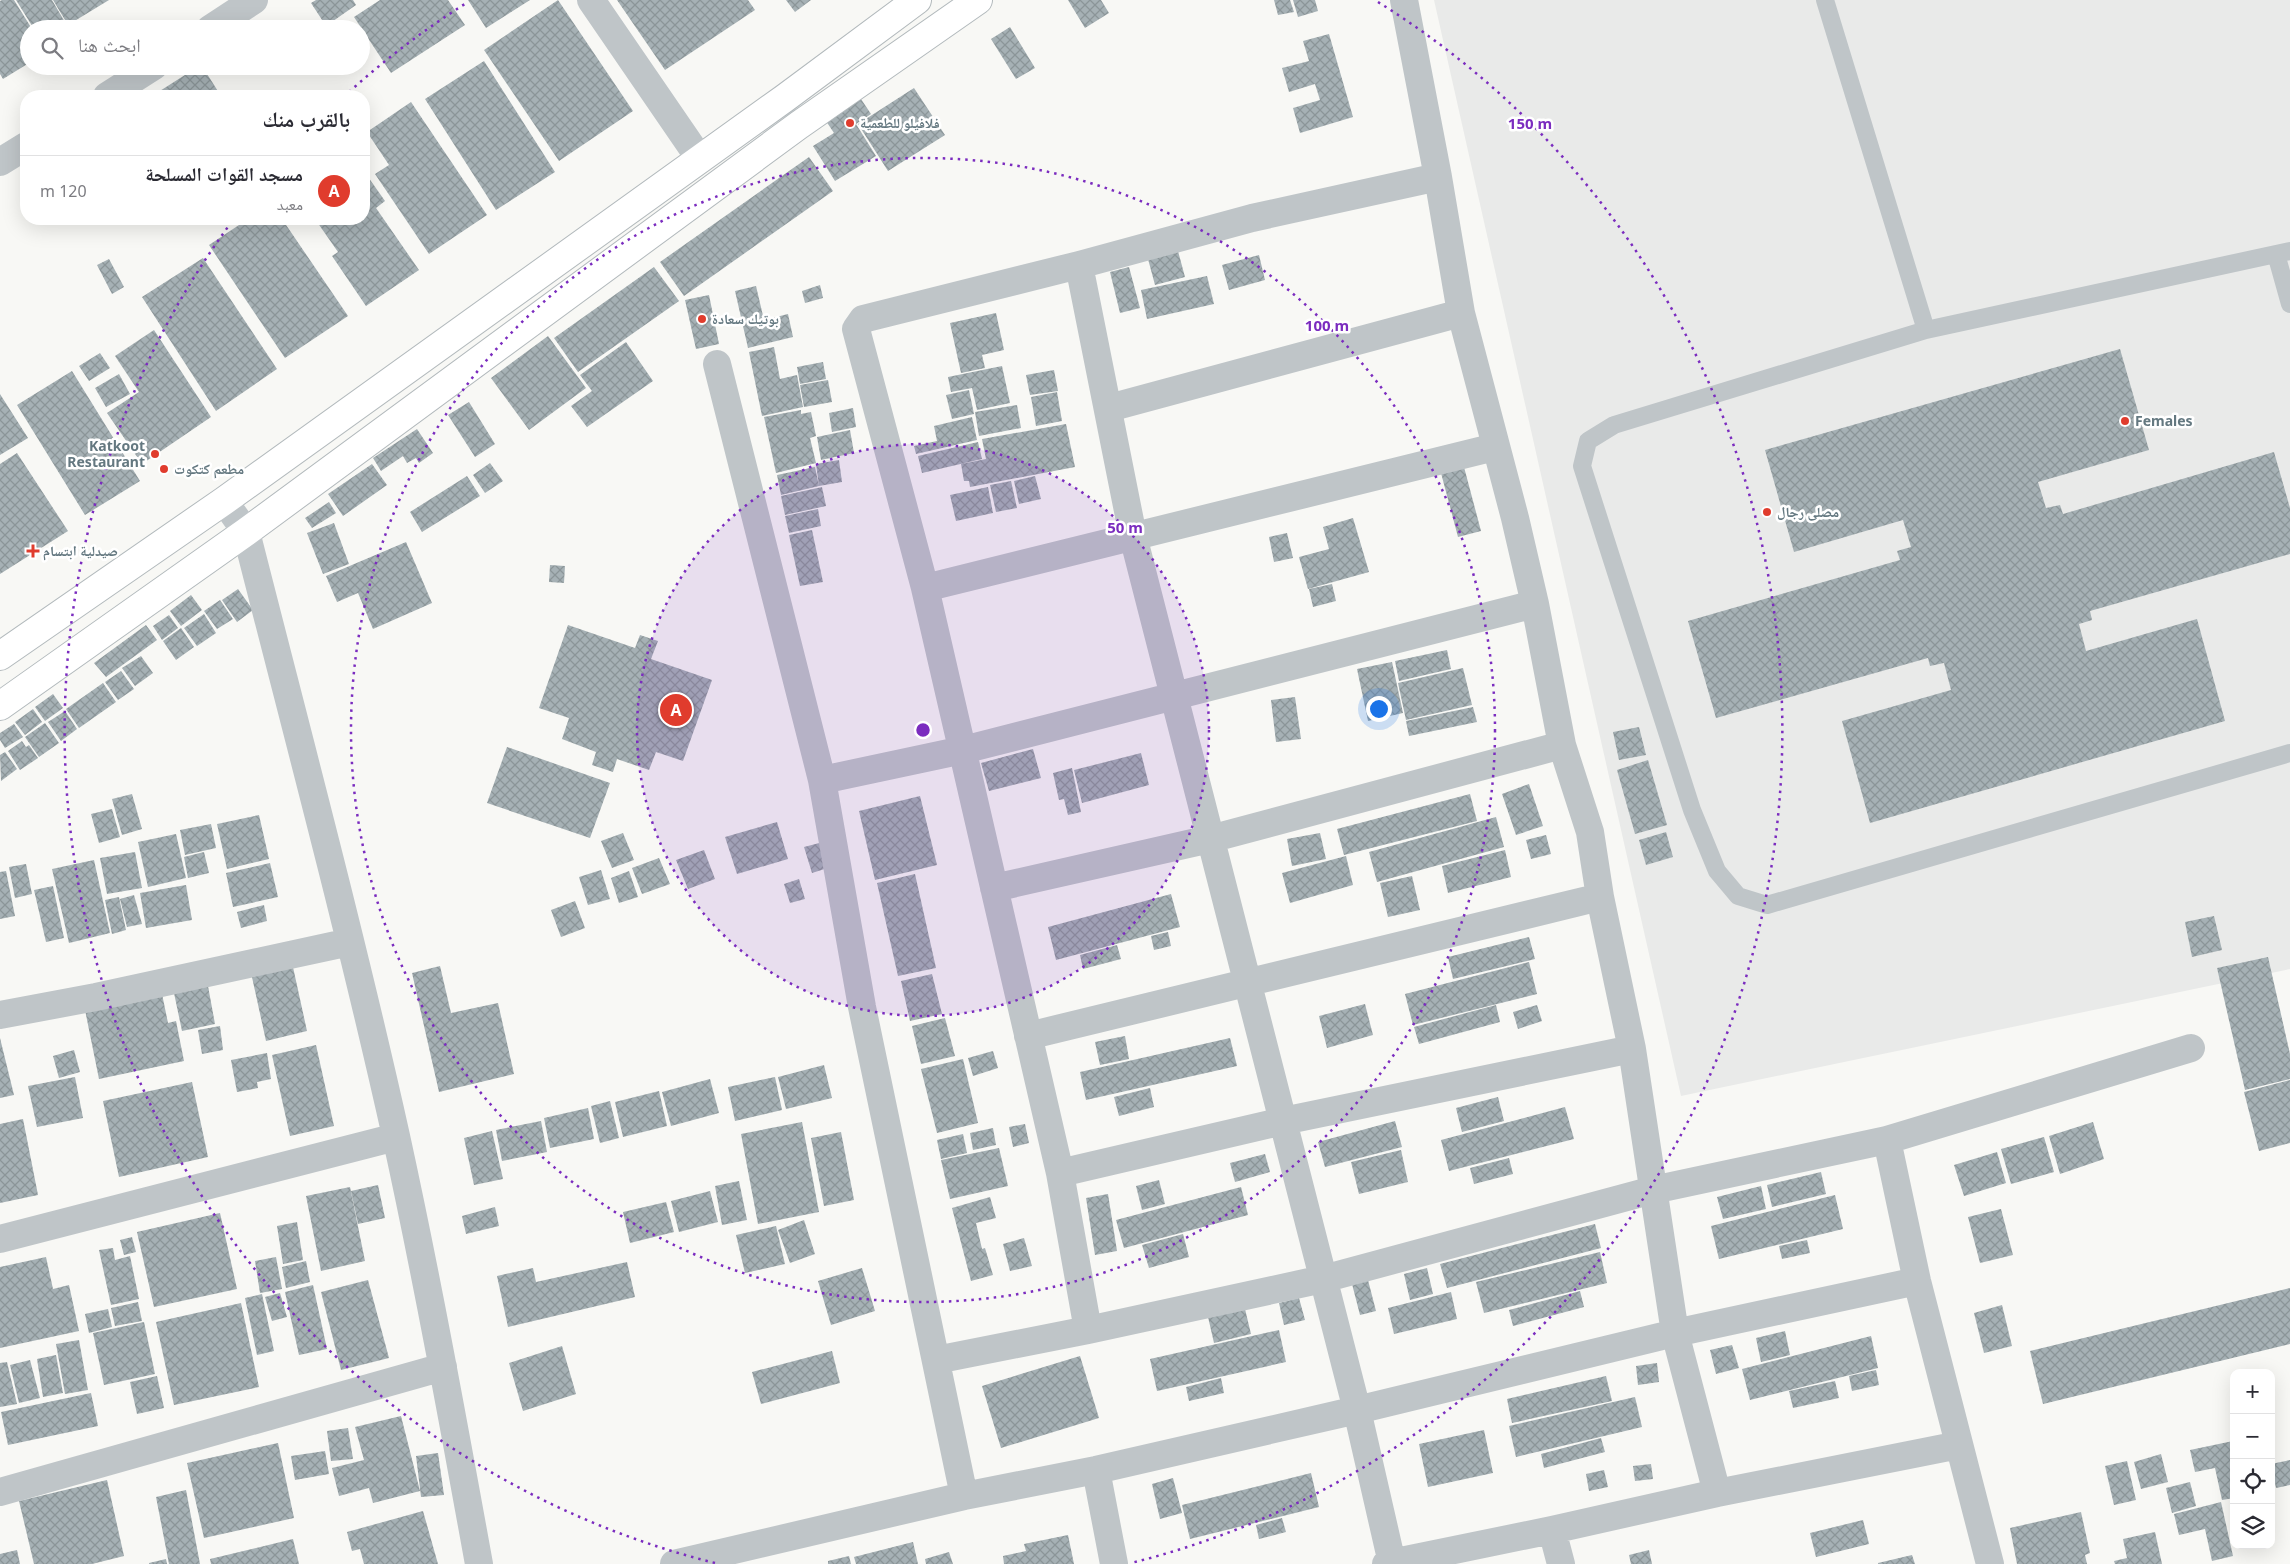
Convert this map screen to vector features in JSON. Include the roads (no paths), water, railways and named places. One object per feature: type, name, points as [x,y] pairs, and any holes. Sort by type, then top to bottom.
[{"type":"main road","points":[[0,656],[224,501],[700,159],[917,0]]},
{"type":"main road","points":[[0,706],[246,532],[799,125],[978,0]]},
{"type":"street","points":[[224,20],[254,0]]},
{"type":"street","points":[[591,0],[700,159]]},
{"type":"street","points":[[1404,0],[1438,177],[1461,313],[1495,448],[1515,518],[1535,604],[1562,745],[1590,832],[1600,897],[1632,1050],[1675,1333],[1716,1493]]},
{"type":"street","points":[[116,90],[140,75]]},
{"type":"street","points":[[0,162],[20,150]]},
{"type":"street","points":[[1088,1330],[1060,1173],[963,750],[925,588],[856,329],[863,319],[1079,265],[1252,218],[1438,177]]},
{"type":"street","points":[[1079,265],[1133,536],[1357,1410],[1389,1563],[1552,1530],[1716,1493],[1959,1446]]},
{"type":"street","points":[[1109,408],[1461,313]]},
{"type":"street","points":[[717,364],[822,780],[862,1007],[964,1496]]},
{"type":"street","points":[[925,588],[1495,448]]},
{"type":"street","points":[[224,501],[246,532],[350,942],[396,1137],[443,1368],[479,1564]]},
{"type":"street","points":[[822,780],[963,750],[1535,604]]},
{"type":"street","points":[[994,888],[1210,839],[1562,745]]},
{"type":"street","points":[[1028,1036],[1600,897]]},
{"type":"street","points":[[0,1015],[96,997],[350,942]]},
{"type":"street","points":[[936,1360],[1088,1330],[1323,1279],[1653,1190],[1887,1140],[2191,1048]]},
{"type":"street","points":[[1060,1173],[1283,1121],[1632,1050]]},
{"type":"street","points":[[0,1239],[396,1137]]},
{"type":"street","points":[[1887,1140],[1917,1281],[1990,1564]]},
{"type":"street","points":[[674,1564],[964,1496],[1096,1470],[1357,1410],[1675,1333],[1917,1281]]},
{"type":"street","points":[[0,1492],[443,1368]]},
{"type":"street","points":[[1096,1470],[1114,1564]]},
{"type":"street","points":[[1552,1530],[1561,1564]]},
{"type":"lane","points":[[1825,0],[1926,330]]},
{"type":"lane","points":[[2290,304],[2283,252],[1926,330],[1614,425],[1588,442],[1582,466],[1692,810],[1717,871],[1738,896],[1767,904],[2290,753]]},
{"type":"place","name":"فلافيلو للطعمية","points":[[850,123]]},
{"type":"place","name":"بوتيك سعادة","points":[[702,319]]},
{"type":"place","name":"Females","points":[[2125,421]]},
{"type":"place","name":"Katkoot Restaurant","points":[[155,454]]},
{"type":"place","name":"مطعم كتكوت","points":[[164,469]]},
{"type":"place","name":"مصلى رجال","points":[[1767,512]]},
{"type":"place","name":"صيدلية ابتسام","points":[[33,551]]},
{"type":"place","name":"مسجد القوات المسلحة","points":[[676,710]]}]
